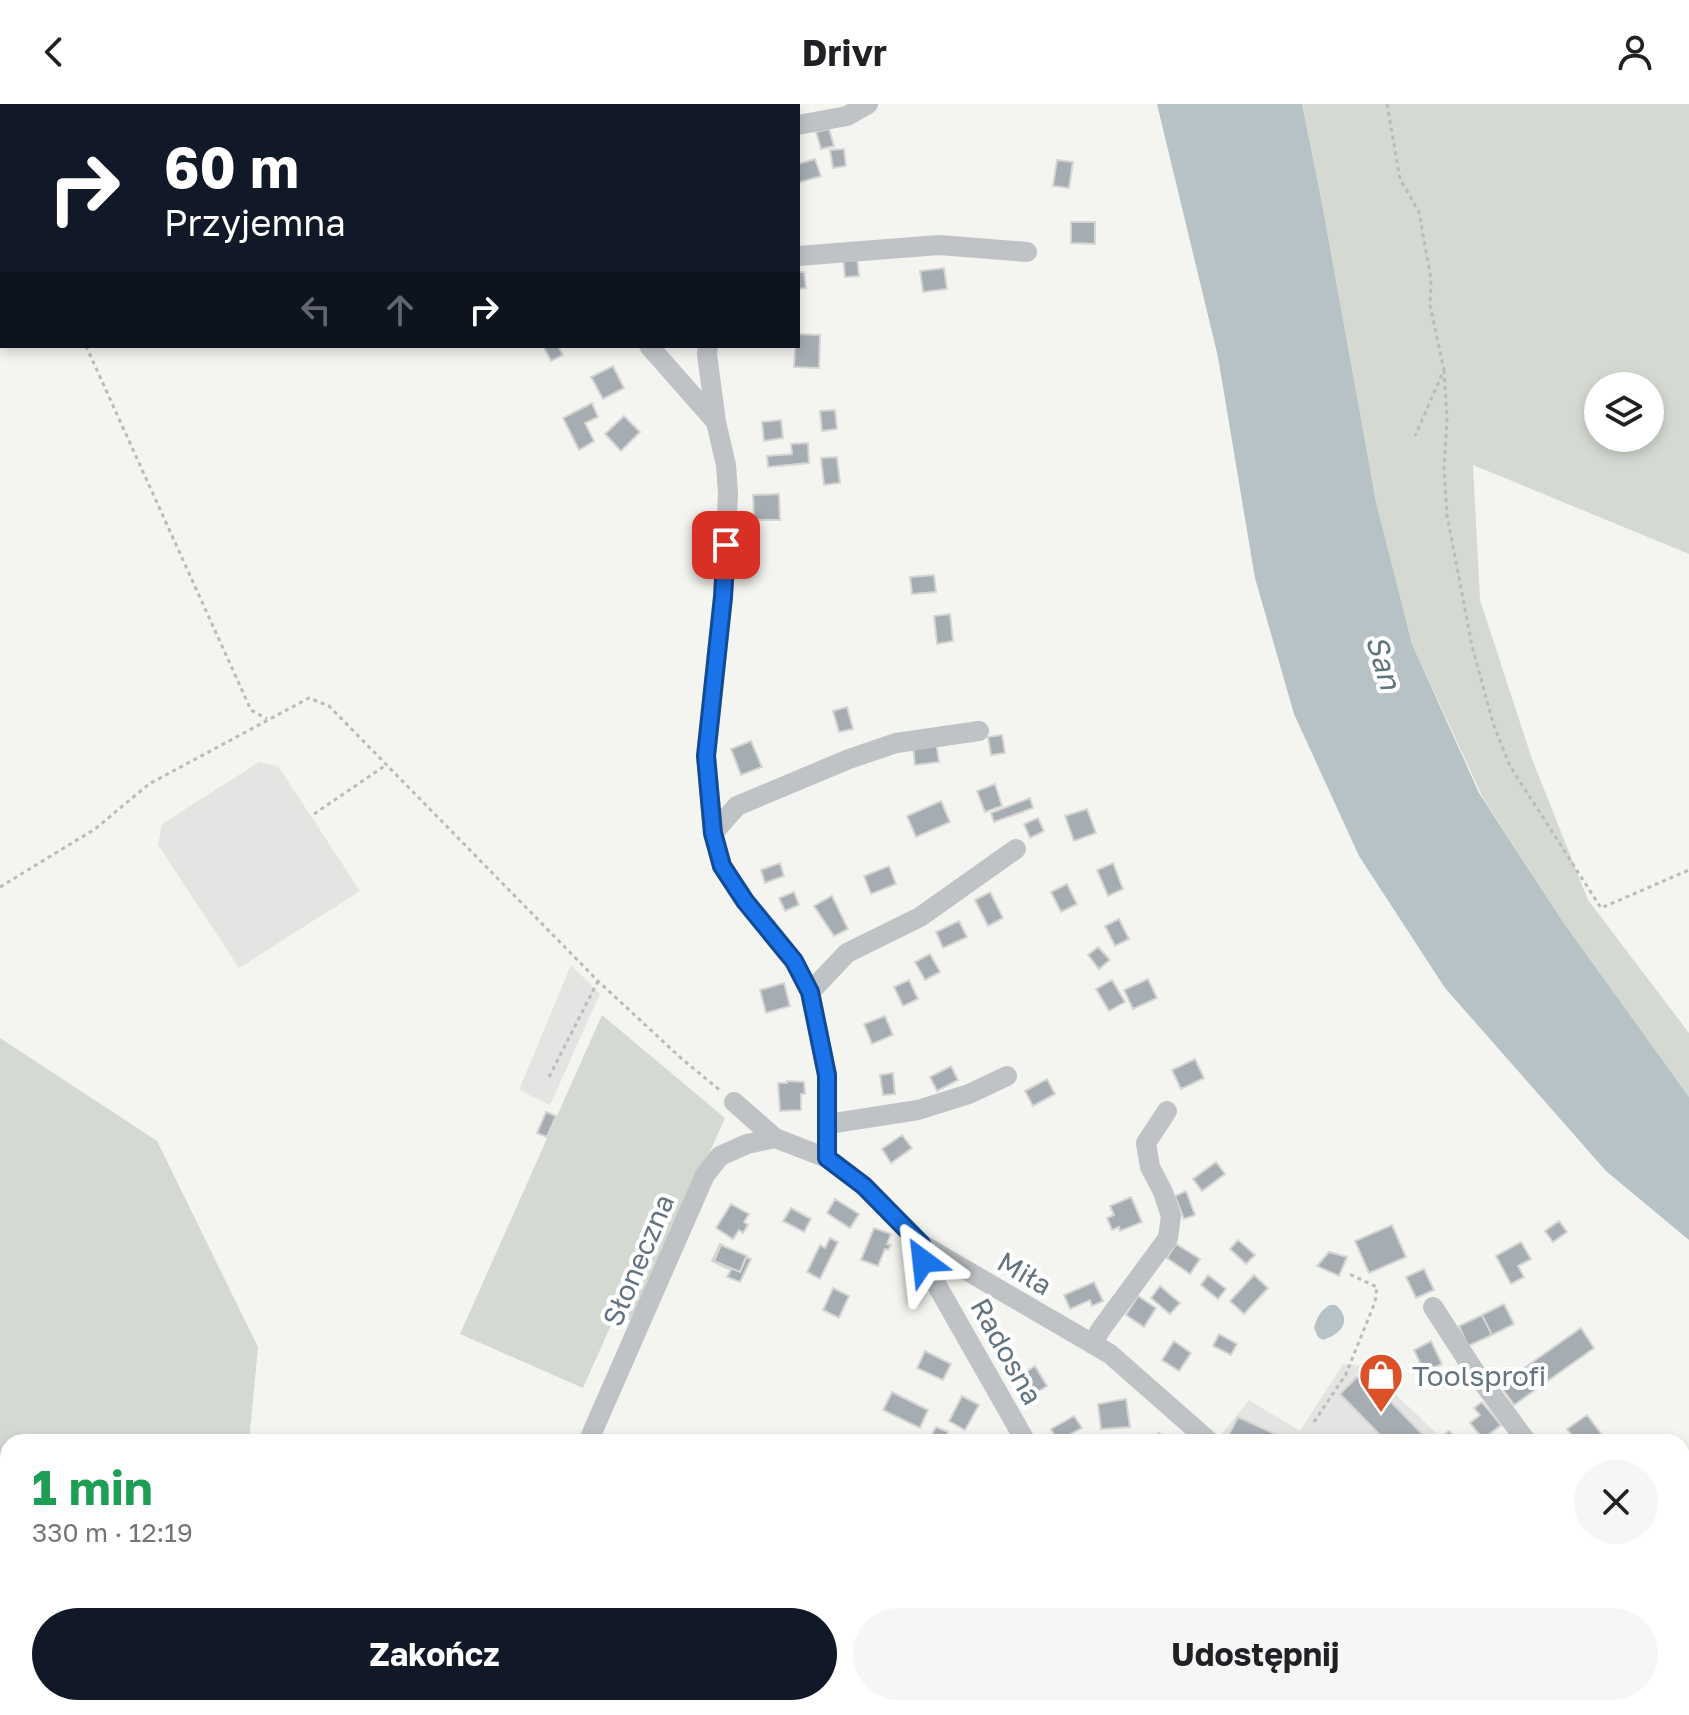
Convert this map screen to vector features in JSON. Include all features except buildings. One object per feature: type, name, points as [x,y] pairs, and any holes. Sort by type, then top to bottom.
[{"type":"street","points":[[800,125],[847,116],[868,104]]},
{"type":"street","points":[[800,256],[939,245],[1027,252]]},
{"type":"street","points":[[651,348],[716,422]]},
{"type":"street","points":[[708,348],[728,494],[723,597],[706,756],[713,833],[722,866],[745,901],[794,961],[810,992],[827,1075],[827,1158]]},
{"type":"street","points":[[713,833],[737,806],[849,759],[896,743],[979,731]]},
{"type":"street","points":[[810,992],[847,953],[920,917],[1016,849]]},
{"type":"street","points":[[799,970],[837,964]]},
{"type":"street","points":[[828,1124],[918,1110],[969,1094],[1007,1076]]},
{"type":"street","name":"Miła","points":[[734,1102],[775,1138],[827,1158],[864,1186],[921,1244],[1110,1354],[1201,1434]]},
{"type":"street","points":[[1092,1344],[1168,1238],[1171,1216],[1150,1167],[1146,1143],[1167,1111]]},
{"type":"street","name":"Słoneczna","points":[[592,1434],[705,1175],[720,1156],[747,1144],[775,1138]]},
{"type":"street","name":"Radosna","points":[[921,1244],[923,1261],[1021,1434]]},
{"type":"street","points":[[1433,1307],[1473,1369],[1521,1434]]},
{"type":"path","points":[[1387,104],[1400,179],[1419,212],[1431,279],[1430,305],[1444,370],[1447,515],[1472,646],[1493,723],[1510,766],[1601,908],[1689,870]]},
{"type":"path","points":[[87,348],[251,710],[267,719]]},
{"type":"path","points":[[1415,436],[1444,370]]},
{"type":"path","points":[[0,887],[95,829],[149,784],[309,698],[329,706],[598,981],[682,1059],[734,1102]]},
{"type":"path","points":[[314,814],[386,765]]},
{"type":"path","points":[[549,1077],[598,981]]},
{"type":"path","points":[[1314,1422],[1346,1374],[1375,1302],[1377,1287],[1347,1273]]},
{"type":"shaded area","points":[[1302,104],[1689,104],[1689,554],[1473,465],[1480,600],[1532,759],[1588,900],[1689,1033],[1689,1097],[1563,922],[1483,798],[1412,644],[1376,502]]},
{"type":"shaded area","points":[[259,762],[278,766],[360,891],[239,968],[158,845],[162,824]]},
{"type":"shaded area","points":[[571,965],[600,994],[550,1105],[519,1090]]},
{"type":"shaded area","points":[[602,1015],[725,1118],[634,1322],[616,1314],[583,1388],[460,1334]]},
{"type":"shaded area","points":[[0,1038],[157,1141],[258,1347],[250,1434],[0,1434]]},
{"type":"shaded area","points":[[1343,1364],[1366,1366],[1436,1433],[1222,1434],[1249,1400],[1300,1431]]},
{"type":"water","name":"San","points":[[1157,104],[1302,104],[1376,502],[1412,644],[1479,793],[1563,922],[1689,1097],[1689,1240],[1606,1171],[1445,988],[1359,856],[1294,714],[1255,578],[1218,357]]},
{"type":"water","points":[[1330,1305],[1336,1305],[1341,1311],[1344,1322],[1340,1331],[1323,1340],[1314,1328],[1319,1315]]},
{"type":"place","name":"Toolsprofi","points":[[1381,1414]]},
{"type":"route","points":[[726,545],[706,756],[713,833],[722,866],[745,901],[794,961],[810,992],[827,1075],[827,1158],[864,1186],[921,1244],[923,1261]]}]
